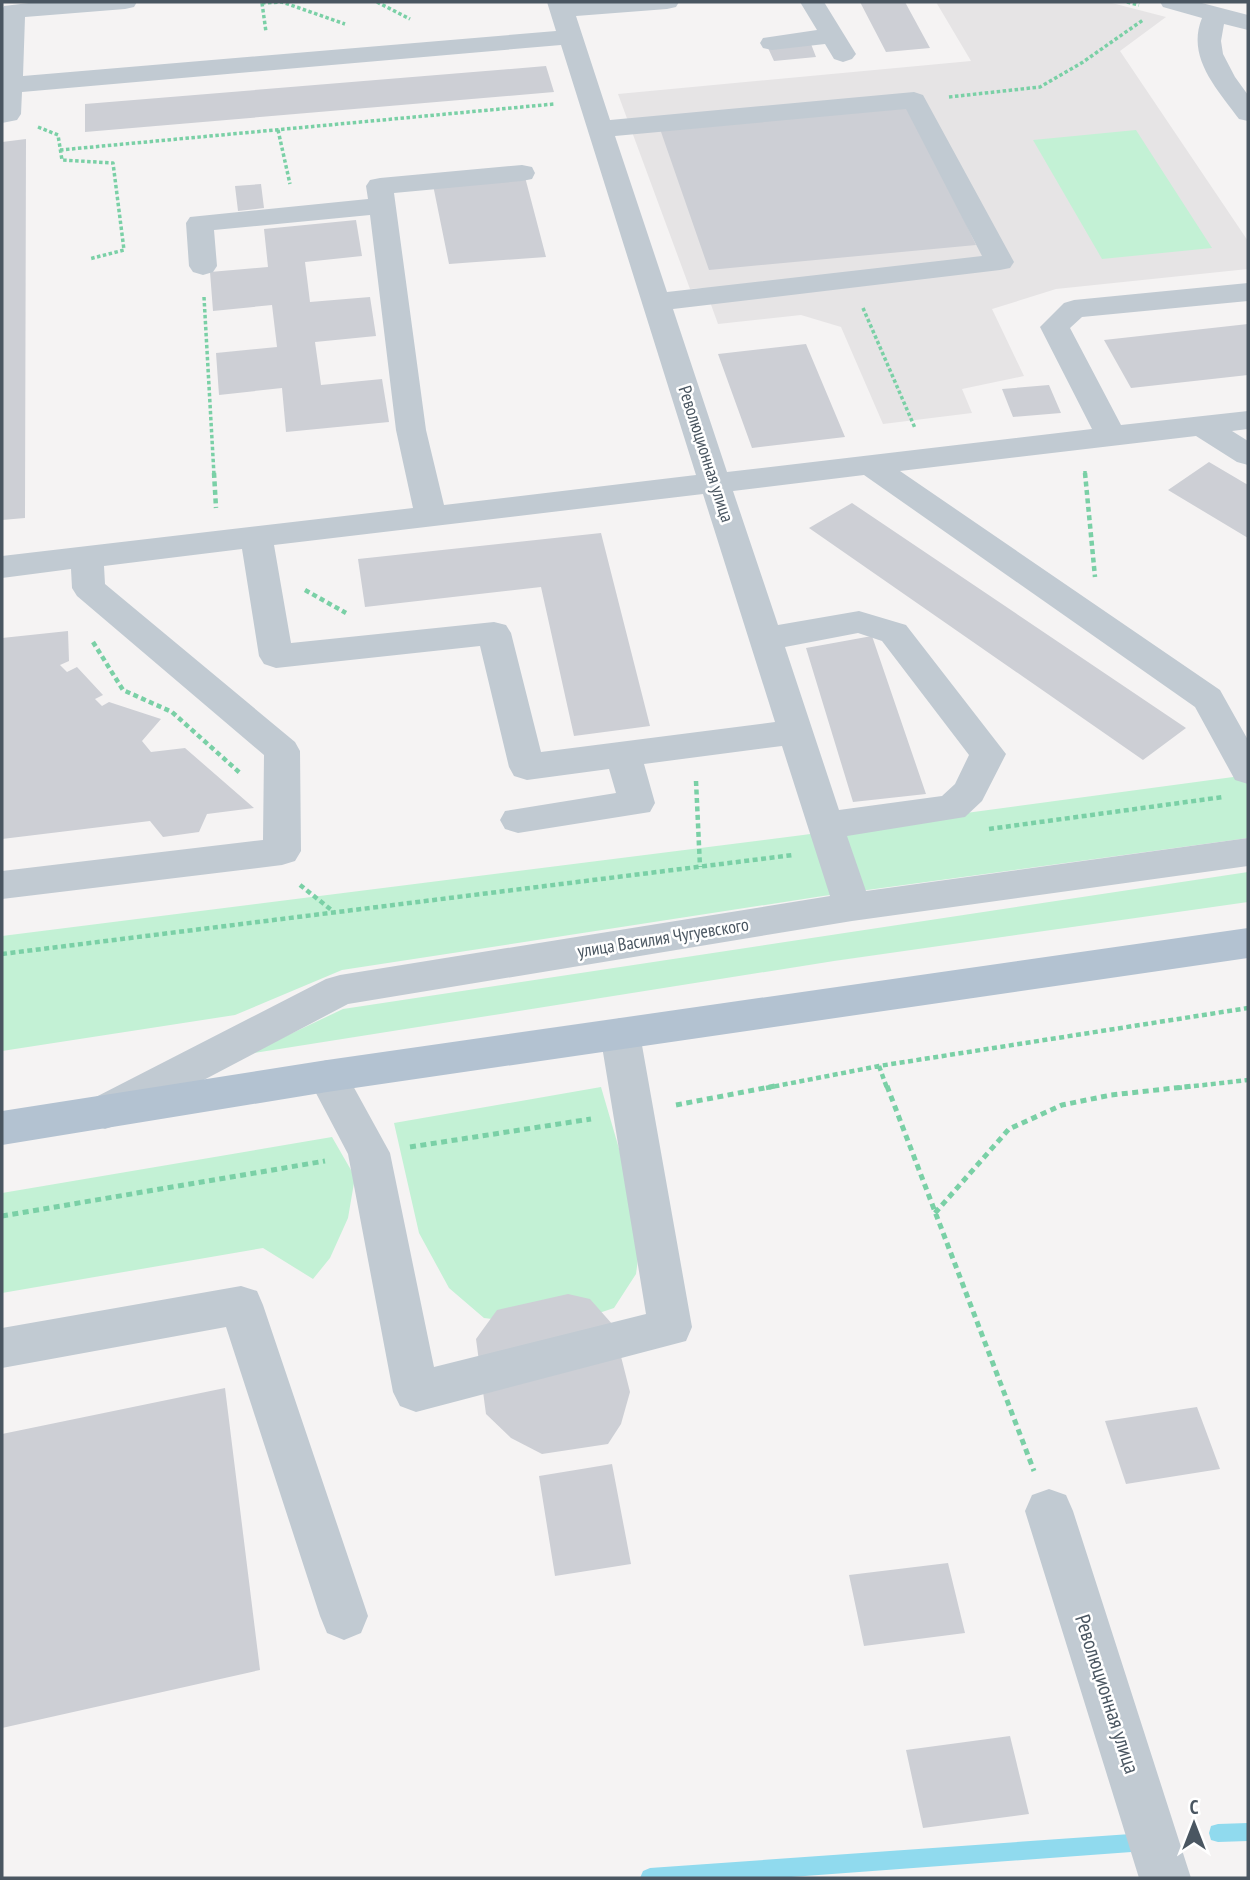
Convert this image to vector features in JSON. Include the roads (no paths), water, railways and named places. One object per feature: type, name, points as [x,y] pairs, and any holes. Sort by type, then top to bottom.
[{"type":"main road","name":"улица Василия Чугуевского","points":[[2,1128],[327,1076],[1248,943]]},
{"type":"street","points":[[5,115],[10,85],[13,11],[125,2]]},
{"type":"street","points":[[561,6],[667,2]]},
{"type":"street","points":[[772,43],[838,45],[813,2]]},
{"type":"street","points":[[1172,2],[1248,23]]},
{"type":"street","name":"Революционная улица","points":[[561,6],[852,907]]},
{"type":"street","points":[[1216,13],[1211,23],[1209,56],[1248,113]]},
{"type":"street","points":[[10,85],[572,37]]},
{"type":"street","points":[[601,129],[914,100],[1000,262],[657,302]]},
{"type":"street","points":[[430,515],[411,430],[380,186],[522,173]]},
{"type":"street","points":[[203,266],[201,223],[383,206]]},
{"type":"street","points":[[1096,437],[1055,327],[1074,309],[1248,292]]},
{"type":"street","points":[[2,567],[215,540],[260,551],[430,515],[1248,420]]},
{"type":"street","points":[[1201,425],[1248,455]]},
{"type":"street","points":[[869,464],[1208,699],[1232,711],[1241,783]]},
{"type":"street","points":[[260,551],[276,656],[494,633],[527,767],[796,732]]},
{"type":"street","points":[[2,884],[282,851],[282,751],[89,588],[94,555]]},
{"type":"street","points":[[765,639],[859,622],[894,633],[988,754],[969,792],[952,808],[830,838]]},
{"type":"street","points":[[518,820],[637,803],[623,755]]},
{"type":"street","name":"улица Василия Чугуевского","points":[[105,1111],[340,990],[852,907],[1248,852]]},
{"type":"street","points":[[327,1076],[369,1153],[416,1392],[670,1327],[620,1034]]},
{"type":"street","points":[[2,1348],[241,1305],[344,1616]]},
{"type":"street","name":"Революционная улица","points":[[1049,1511],[1165,1878]]},
{"type":"waterway","points":[[1218,1833],[1248,1832]]},
{"type":"waterway","points":[[650,1878],[1145,1842]]}]
